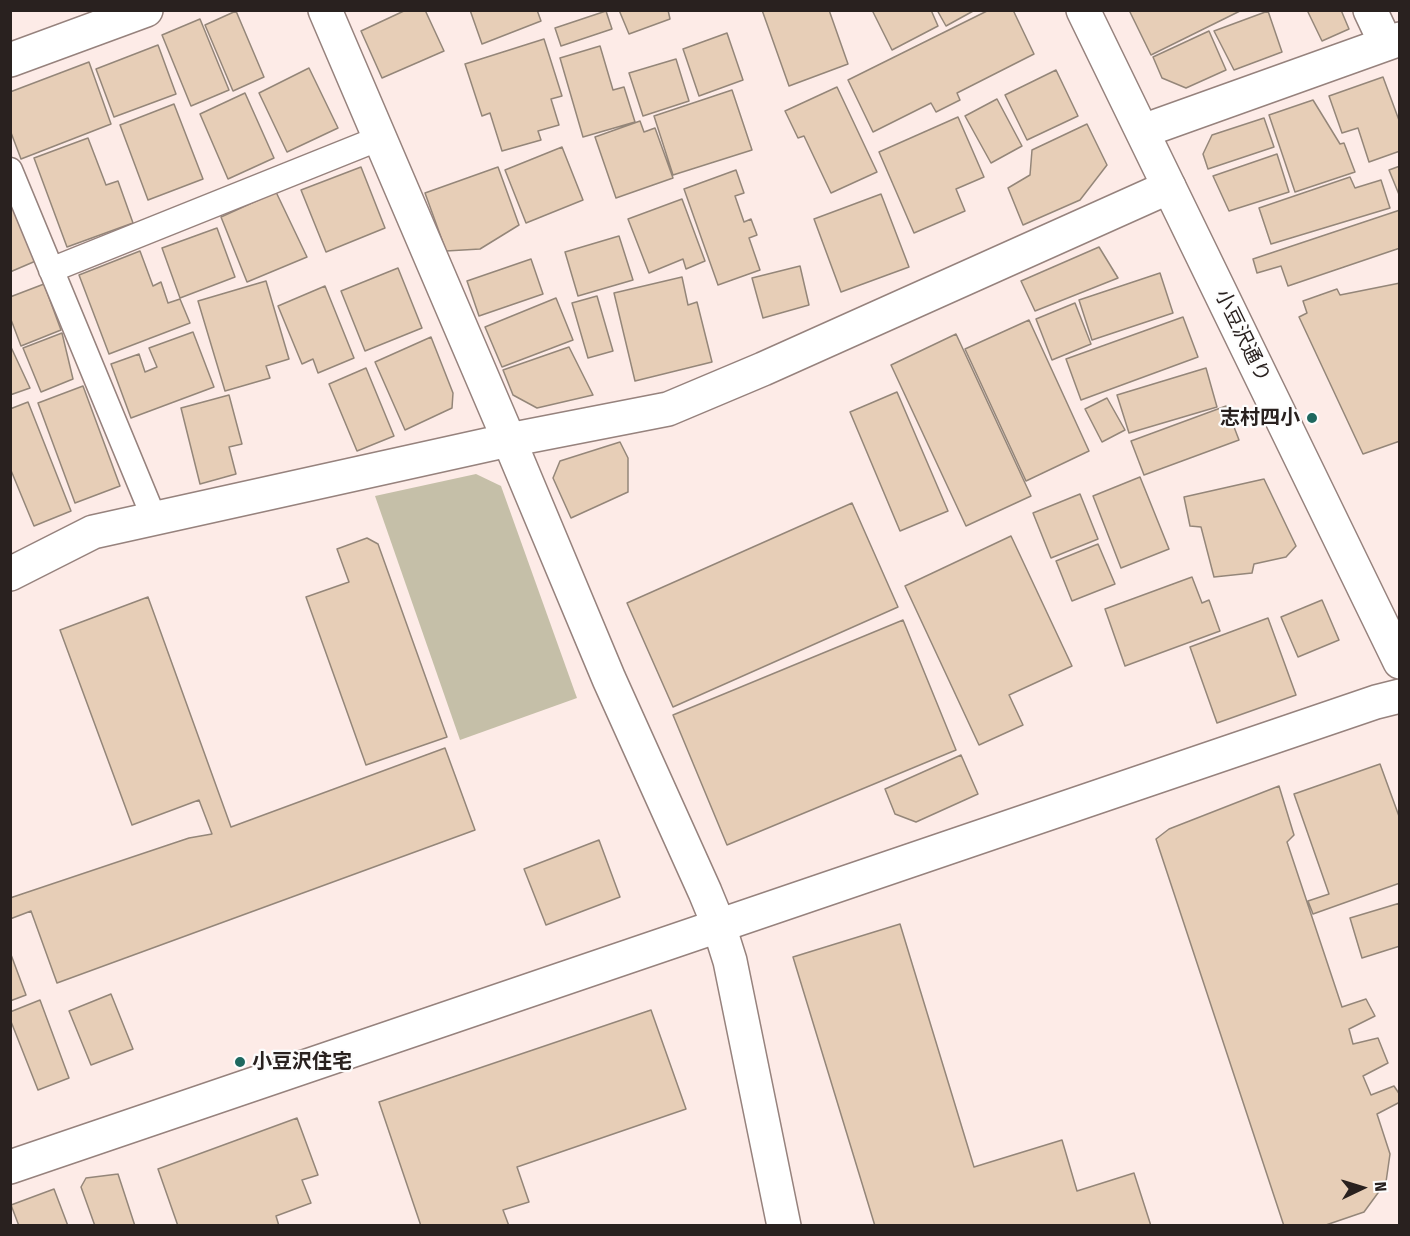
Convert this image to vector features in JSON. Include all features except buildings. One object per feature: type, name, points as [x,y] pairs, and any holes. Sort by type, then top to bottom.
[{"type":"street","points":[[10,60],[146,10]]},
{"type":"street","points":[[325,10],[609,679],[719,926],[730,961],[784,1226]]},
{"type":"street","name":"小豆沢通り","points":[[1083,10],[1400,662]]},
{"type":"street","points":[[1143,131],[1393,41],[1370,10]]},
{"type":"street","points":[[10,574],[93,532],[509,440],[668,410],[1169,187]]},
{"type":"street","points":[[10,1167],[1376,702],[1400,696]]},
{"type":"lane","points":[[51,270],[380,138]]},
{"type":"lane","points":[[10,170],[154,518]]},
{"type":"shaded area","points":[[476,474],[501,486],[577,698],[460,740],[375,496]]},
{"type":"place","name":"志村四小","points":[[1312,418]]},
{"type":"place","name":"小豆沢住宅","points":[[240,1062]]}]
